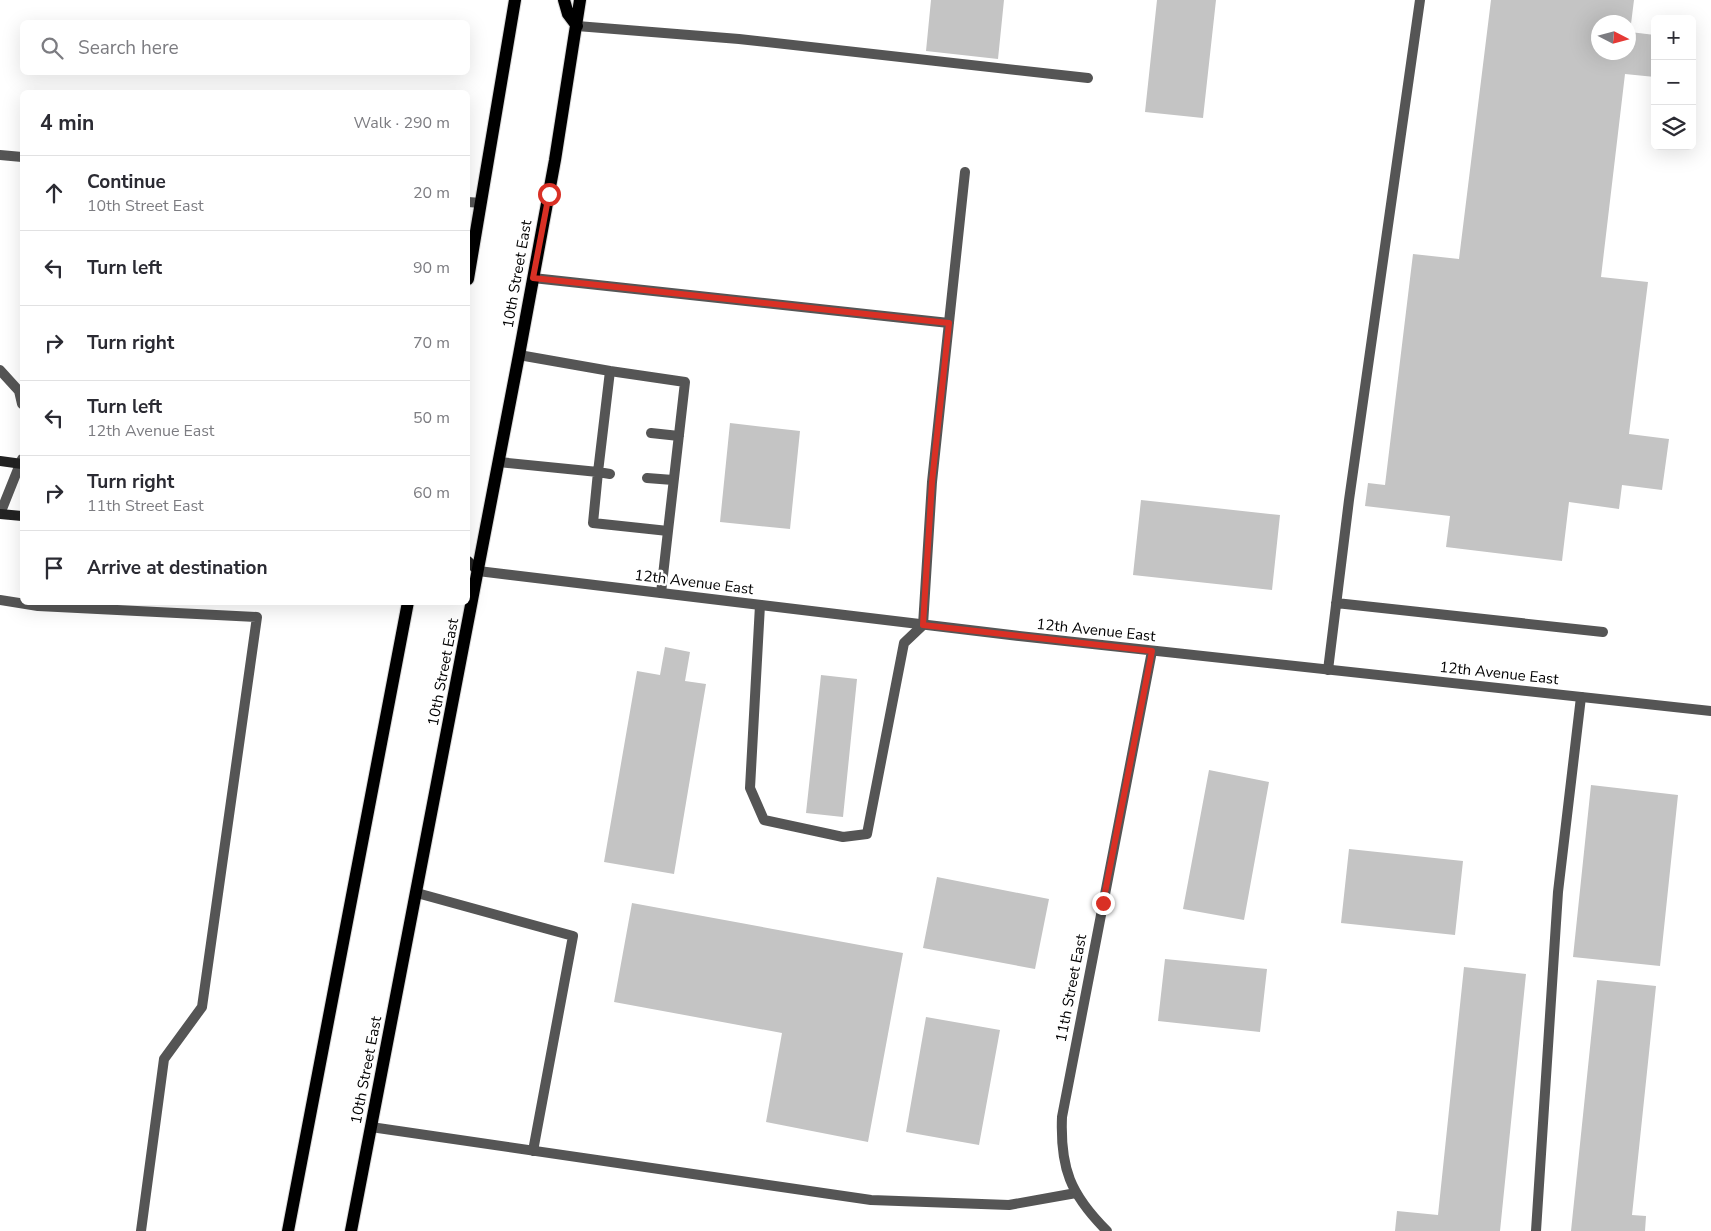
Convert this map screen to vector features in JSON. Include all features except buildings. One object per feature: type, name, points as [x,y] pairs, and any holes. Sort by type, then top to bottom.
[{"type":"main road","points":[[470,267],[515,0]]},
{"type":"main road","points":[[564,0],[568,14],[577,26]]},
{"type":"main road","name":"10th Street East","points":[[470,587],[499,462],[533,278],[580,0]]},
{"type":"main road","points":[[288,1231],[407,605]]},
{"type":"main road","name":"10th Street East","points":[[351,1231],[417,893],[467,605]]},
{"type":"street","points":[[1328,670],[1349,500],[1420,0]]},
{"type":"street","points":[[577,26],[738,39],[1088,78]]},
{"type":"street","points":[[0,155],[20,157]]},
{"type":"street","points":[[760,605],[750,788],[764,820],[843,837],[867,834],[904,643],[923,625],[932,482],[965,172]]},
{"type":"street","points":[[470,202],[481,203]]},
{"type":"street","points":[[533,278],[949,323]]},
{"type":"street","points":[[519,355],[610,372],[685,382],[661,593]]},
{"type":"street","points":[[0,370],[20,395]]},
{"type":"street","points":[[610,372],[593,523],[668,531]]},
{"type":"street","points":[[603,428],[615,429]]},
{"type":"street","points":[[651,433],[679,436]]},
{"type":"street","points":[[0,461],[20,462]]},
{"type":"street","points":[[499,462],[610,474]]},
{"type":"street","points":[[20,467],[0,514],[20,516]]},
{"type":"street","points":[[647,478],[674,480]]},
{"type":"street","name":"12th Avenue East","points":[[473,570],[923,625],[1711,711]]},
{"type":"street","points":[[0,600],[20,603]]},
{"type":"street","points":[[1336,603],[1603,632]]},
{"type":"street","points":[[32,605],[257,617],[202,1007],[164,1059],[141,1231]]},
{"type":"street","name":"11th Street East","points":[[1106,1231],[1092,1217],[1076,1193],[1065,1169],[1060,1147],[1062,1117],[1152,651]]},
{"type":"street","points":[[1536,1231],[1558,892],[1581,697]]},
{"type":"street","points":[[417,893],[573,936],[533,1151]]},
{"type":"street","points":[[371,1127],[871,1200],[1009,1205],[1076,1193]]},
{"type":"route","points":[[549,194],[533,278],[949,323],[932,482],[923,625],[1152,651],[1103,903]]}]
